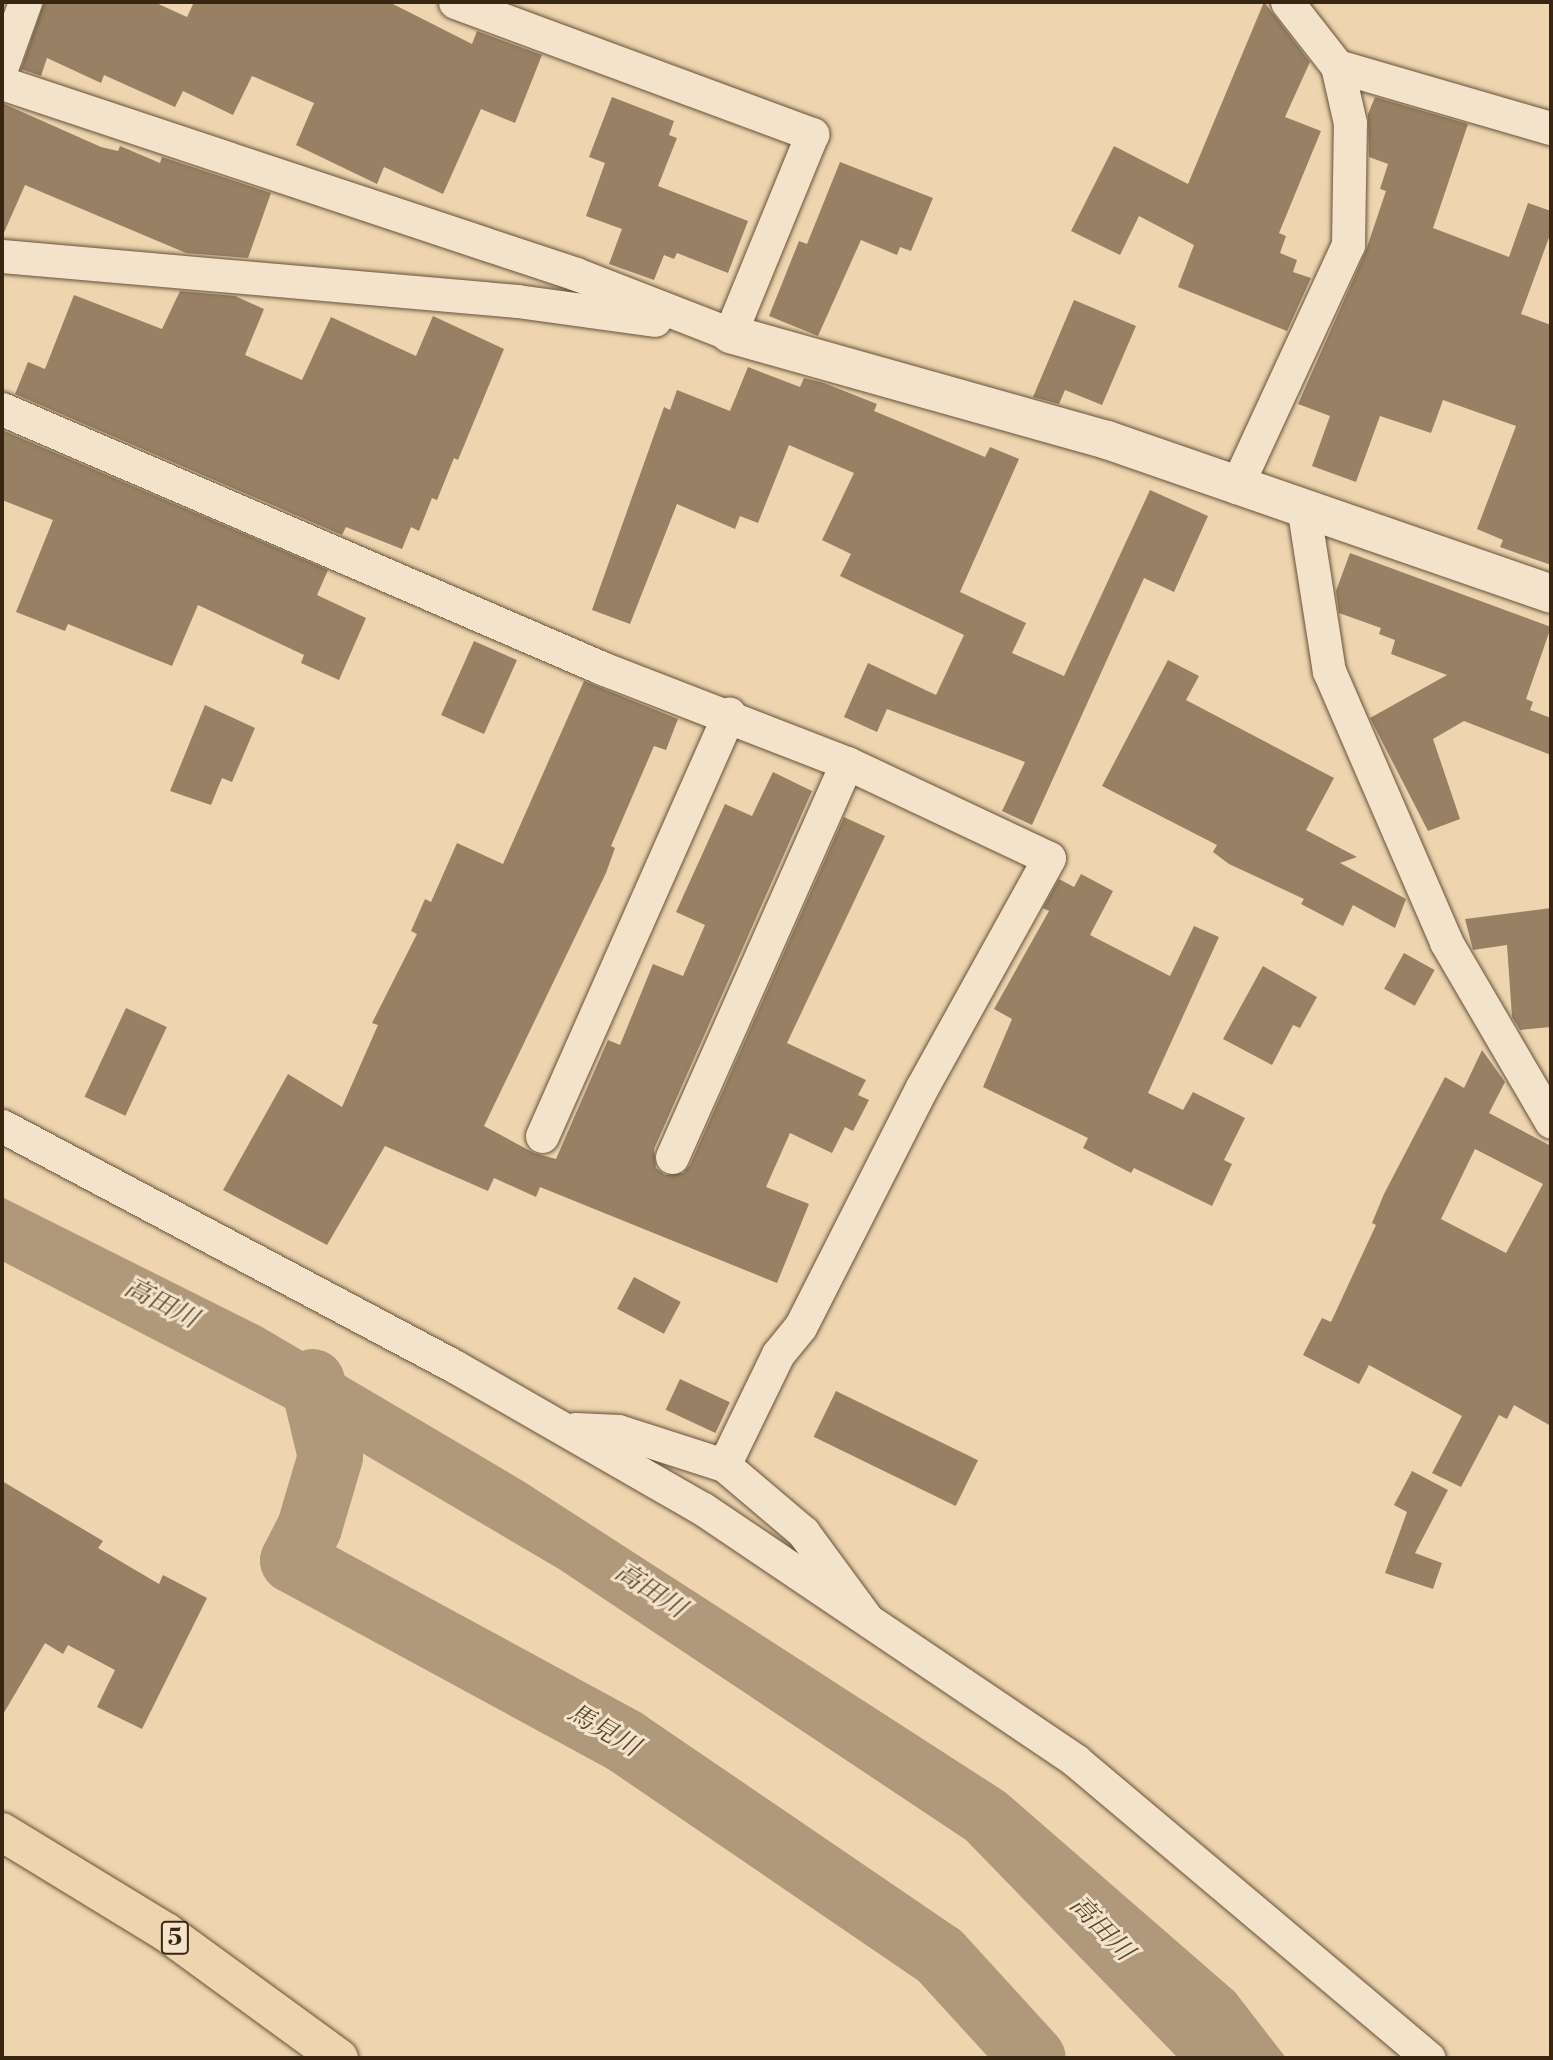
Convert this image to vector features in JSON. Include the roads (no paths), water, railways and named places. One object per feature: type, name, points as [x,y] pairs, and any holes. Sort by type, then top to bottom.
[{"type":"main road","name":"5","points":[[2,1832],[166,1932],[339,2058]]},
{"type":"street","points":[[2,66],[25,2]]},
{"type":"street","points":[[455,2],[531,34],[686,82],[812,134],[730,334]]},
{"type":"street","points":[[1236,487],[1349,245],[1350,123],[1337,66],[1287,2]]},
{"type":"street","points":[[1337,66],[1551,128]]},
{"type":"street","points":[[2,83],[576,274],[730,334],[1107,440],[1304,512],[1551,594]]},
{"type":"street","points":[[2,256],[517,301],[730,334]]},
{"type":"street","points":[[2,409],[602,668],[729,714],[847,763],[1049,858],[922,1087],[800,1327],[778,1354],[724,1465]]},
{"type":"street","points":[[1304,512],[1329,671],[1446,942],[1551,1122]]},
{"type":"street","points":[[542,1136],[729,714]]},
{"type":"street","points":[[672,1157],[847,763]]},
{"type":"street","points":[[2,1126],[569,1429],[864,1615],[1105,1784],[1429,2058]]},
{"type":"street","points":[[569,1429],[618,1432],[724,1465],[803,1532],[864,1615]]},
{"type":"water","name":"高田川","points":[[2,1197],[262,1327],[523,1481],[1005,1792],[1235,1992],[1286,2058],[1178,2058],[966,1840],[559,1569],[284,1407],[2,1261]]},
{"type":"waterway","name":"馬見川","points":[[312,1381],[330,1456],[309,1527],[292,1560],[625,1741],[939,1955],[1033,2058]]}]
